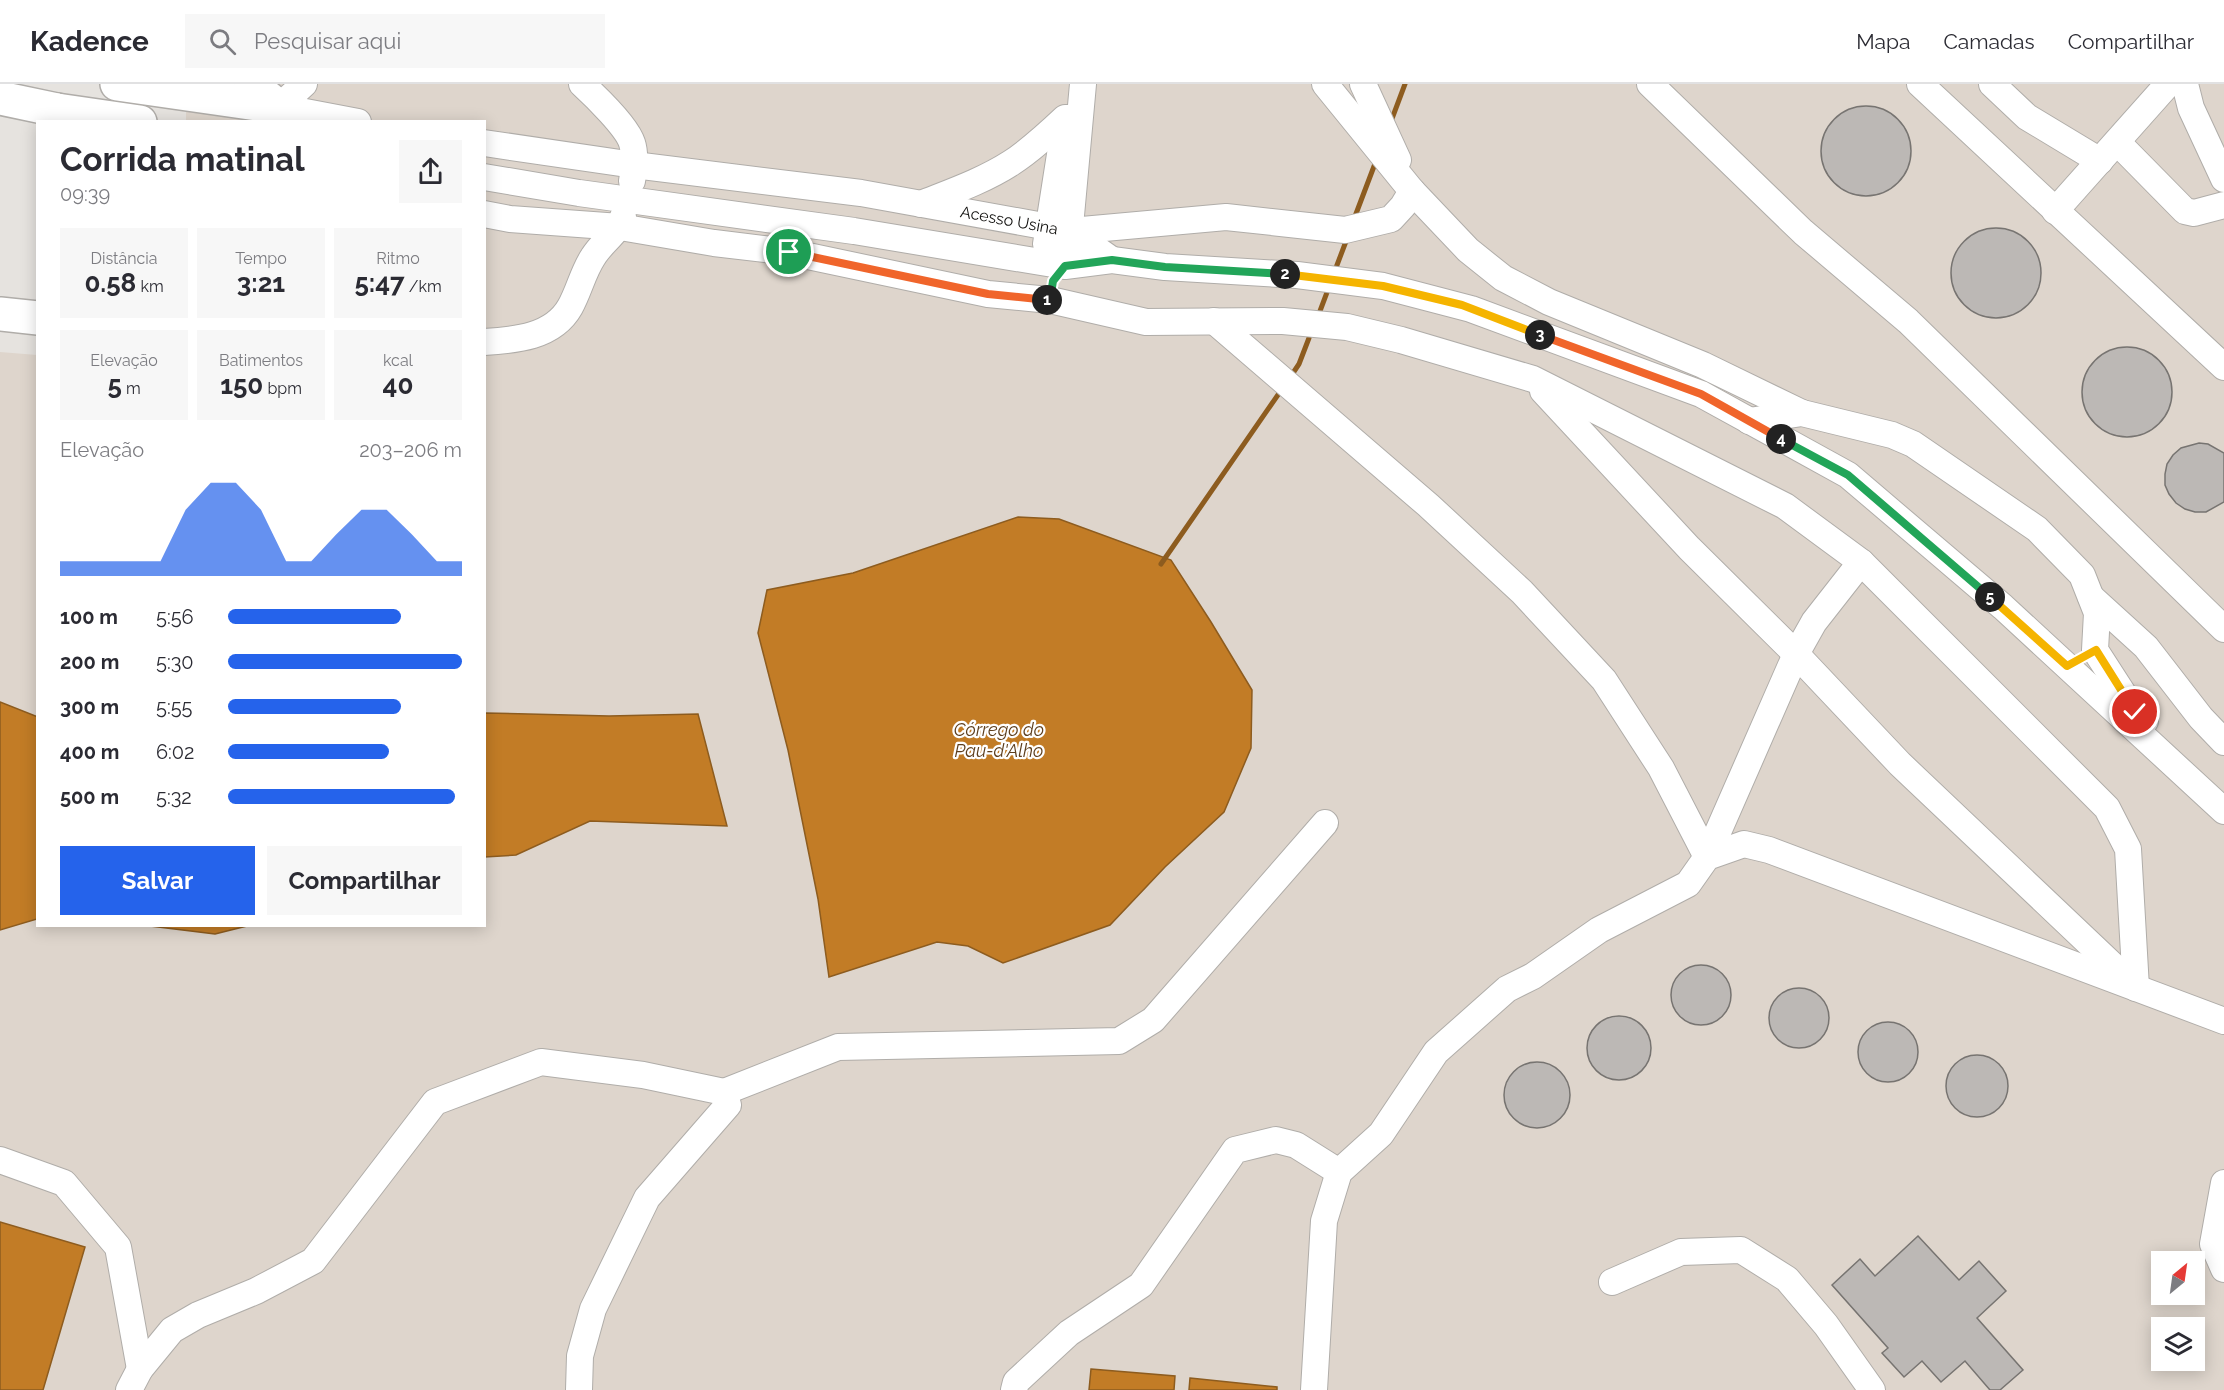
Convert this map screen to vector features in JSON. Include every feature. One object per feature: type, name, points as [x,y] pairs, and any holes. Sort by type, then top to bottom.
[{"type":"main road","points":[[117,84],[279,107]]},
{"type":"main road","points":[[251,84],[279,107]]},
{"type":"main road","points":[[0,98],[67,116],[116,120]]},
{"type":"main road","points":[[0,314],[36,318]]},
{"type":"street","points":[[279,107],[304,84]]},
{"type":"street","points":[[486,342],[511,341],[548,330],[562,319],[570,307],[592,257],[620,227],[628,200],[634,165],[632,142],[610,112],[582,84]]},
{"type":"street","points":[[1069,84],[1073,118]]},
{"type":"street","points":[[1053,278],[1073,118],[1083,84]]},
{"type":"street","points":[[1325,84],[1383,143]]},
{"type":"street","points":[[1363,84],[1383,143],[1412,191],[1468,250],[1503,278],[1549,302],[1703,365],[1802,413],[1892,435],[1912,444],[2037,529],[2082,575],[2097,614],[2096,650],[2135,712],[2224,790]]},
{"type":"street","points":[[1650,84],[1803,232],[1908,321],[2224,628]]},
{"type":"street","points":[[1920,84],[2224,367]]},
{"type":"street","points":[[1992,84],[2027,117],[2108,152],[2185,211],[2194,213],[2224,206]]},
{"type":"street","points":[[2055,211],[2168,84]]},
{"type":"street","points":[[2185,84],[2191,108],[2224,178]]},
{"type":"street","points":[[279,107],[347,120]]},
{"type":"street","points":[[920,205],[981,180],[1011,164],[1073,118]]},
{"type":"street","name":"Acesso Usina","points":[[486,143],[634,165],[861,193],[1060,229],[1112,260]]},
{"type":"street","points":[[486,177],[791,223],[1053,278],[1146,322],[1283,321],[1347,327],[1401,340],[1533,379],[1785,506],[1861,562],[2107,808],[2128,849],[2136,988]]},
{"type":"street","points":[[789,252],[797,186]]},
{"type":"street","points":[[1060,229],[1226,217],[1354,228],[1390,219],[1403,206],[1412,191]]},
{"type":"street","points":[[486,214],[510,219],[620,227],[714,243],[789,252],[988,294],[1112,260],[1165,267],[1331,279],[1383,286],[1471,309],[1701,394],[1848,475],[2003,607],[2224,811]]},
{"type":"street","points":[[1471,309],[1481,294],[1503,278]]},
{"type":"street","points":[[1214,321],[1428,505],[1522,592],[1604,680],[1661,768],[1707,857]]},
{"type":"street","points":[[1533,379],[1689,548],[1796,654],[1900,764],[2136,988]]},
{"type":"street","points":[[1749,421],[1802,413]]},
{"type":"street","points":[[1314,1390],[1324,1221],[1339,1172],[1381,1134],[1436,1052],[1507,989],[1533,976],[1599,930],[1688,884],[1707,857],[1796,654],[1814,622],[1861,562]]},
{"type":"street","points":[[2091,597],[2146,647],[2201,718],[2224,742]]},
{"type":"street","points":[[2067,666],[2096,650]]},
{"type":"street","points":[[134,1380],[172,1330],[198,1315],[256,1291],[313,1261],[435,1102],[541,1062],[643,1075],[724,1092],[838,1047],[1119,1041],[1153,1020],[1325,823]]},
{"type":"street","points":[[1707,857],[1744,844],[1769,850],[2224,1021]]},
{"type":"street","points":[[579,1390],[580,1356],[593,1309],[647,1198],[728,1105],[724,1092]]},
{"type":"street","points":[[1014,1390],[1016,1382],[1069,1333],[1141,1285],[1235,1150],[1276,1140],[1296,1145],[1339,1172]]},
{"type":"street","points":[[0,1160],[64,1183],[118,1247],[134,1380]]},
{"type":"street","points":[[2224,1183],[2213,1244],[2224,1269]]},
{"type":"street","points":[[1612,1282],[1681,1252],[1741,1250],[1787,1279],[1826,1325],[1872,1390]]},
{"type":"shaded area","points":[[186,84],[2224,84],[2224,1390],[0,1390],[0,352],[36,355],[36,927],[486,927],[486,120],[186,120]]},
{"type":"water","name":"Córrego do Pau-d'Alho","points":[[1018,517],[1059,519],[1171,560],[1252,690],[1251,748],[1224,812],[1165,867],[1110,925],[1003,963],[968,946],[937,942],[829,977],[818,899],[788,750],[758,633],[767,590],[853,573]]},
{"type":"water","points":[[0,702],[36,716],[36,919],[0,930]]},
{"type":"water","points":[[486,713],[609,716],[698,714],[727,826],[590,821],[516,855],[486,857]]},
{"type":"water","points":[[158,927],[243,927],[215,934]]},
{"type":"water","points":[[0,1222],[85,1247],[43,1390],[0,1390]]},
{"type":"water","points":[[1091,1369],[1175,1376],[1174,1390],[1089,1390]]},
{"type":"water","points":[[1190,1378],[1277,1387],[1277,1390],[1189,1390]]},
{"type":"building","points":[[1866,106],[1883,109],[1898,119],[1908,134],[1911,151],[1908,168],[1898,183],[1883,193],[1866,196],[1849,193],[1834,183],[1824,168],[1821,151],[1824,134],[1834,119],[1849,109]]},
{"type":"building","points":[[1996,228],[2013,231],[2028,241],[2038,256],[2041,273],[2038,290],[2028,305],[2013,315],[1996,318],[1979,315],[1964,305],[1954,290],[1951,273],[1954,256],[1964,241],[1979,231]]},
{"type":"building","points":[[2127,347],[2144,350],[2159,360],[2169,375],[2172,392],[2169,409],[2159,424],[2144,434],[2127,437],[2110,434],[2095,424],[2085,409],[2082,392],[2085,375],[2095,360],[2110,350]]},
{"type":"building","points":[[2199,443],[2208,444],[2224,453],[2224,502],[2206,512],[2185,509],[2176,503],[2165,485],[2167,464],[2173,455],[2181,448]]},
{"type":"building","points":[[1701,965],[1722,974],[1731,995],[1722,1016],[1701,1025],[1680,1016],[1671,995],[1680,974]]},
{"type":"building","points":[[1799,988],[1816,993],[1824,1001],[1829,1018],[1824,1035],[1816,1043],[1799,1048],[1782,1043],[1774,1035],[1769,1018],[1774,1001],[1782,993]]},
{"type":"building","points":[[1619,1016],[1637,1022],[1645,1030],[1651,1048],[1645,1066],[1637,1074],[1619,1080],[1601,1074],[1593,1066],[1587,1048],[1593,1030],[1601,1022]]},
{"type":"building","points":[[1888,1022],[1905,1027],[1913,1035],[1918,1052],[1913,1069],[1905,1077],[1888,1082],[1871,1077],[1863,1069],[1858,1052],[1863,1035],[1871,1027]]},
{"type":"building","points":[[1977,1055],[1989,1057],[1999,1064],[2006,1074],[2008,1086],[2006,1098],[1999,1108],[1989,1115],[1977,1117],[1965,1115],[1955,1108],[1948,1098],[1946,1086],[1948,1074],[1955,1064],[1965,1057]]},
{"type":"building","points":[[1537,1062],[1550,1064],[1565,1077],[1570,1095],[1568,1108],[1555,1123],[1537,1128],[1524,1126],[1509,1113],[1504,1095],[1506,1082],[1519,1067]]},
{"type":"building","points":[[1918,1236],[1959,1280],[1979,1261],[2006,1291],[1977,1318],[2023,1370],[2000,1390],[1990,1390],[1965,1361],[1941,1382],[1922,1361],[1904,1377],[1882,1353],[1888,1348],[1832,1285],[1860,1259],[1875,1276]]},
{"type":"waterway","points":[[1390,124],[1405,84]]},
{"type":"waterway","points":[[1354,219],[1376,161]]},
{"type":"waterway","points":[[1334,273],[1348,236]]},
{"type":"waterway","points":[[1320,311],[1329,287]]},
{"type":"waterway","points":[[1291,376],[1299,364],[1309,338]]},
{"type":"waterway","points":[[1161,564],[1282,389]]},
{"type":"route","points":[[789,252],[988,294],[1050,300],[1053,281],[1065,266],[1112,260],[1165,267],[1297,275],[1383,286],[1462,305],[1701,394],[1848,475],[2003,607],[2067,666],[2096,650],[2135,712]]}]
